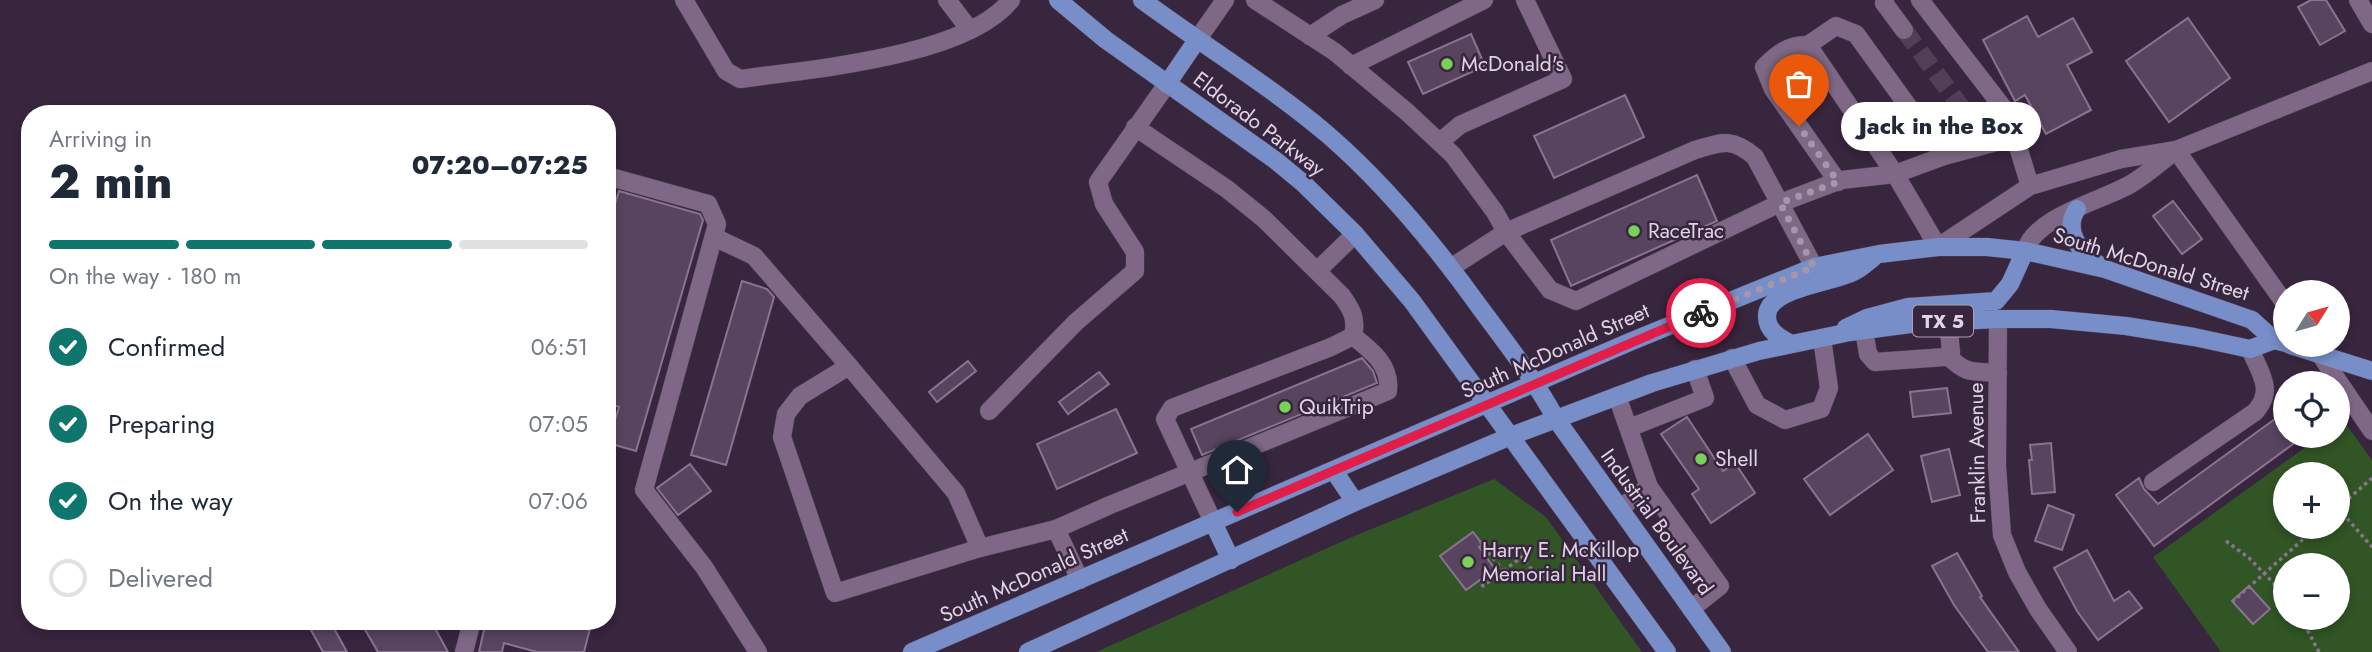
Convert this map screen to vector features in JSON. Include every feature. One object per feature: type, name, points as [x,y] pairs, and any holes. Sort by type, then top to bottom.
[{"type":"main road","name":"Eldorado Parkway","points":[[1058,0],[1107,40],[1303,183],[1355,234],[1412,302],[1511,436]]},
{"type":"main road","name":"Eldorado Parkway","points":[[1142,0],[1280,97],[1328,136],[1392,199],[1452,267],[1537,383]]},
{"type":"main road","points":[[1167,83],[1197,40]]},
{"type":"main road","points":[[2077,209],[2072,219],[2075,240],[2084,253],[2105,270]]},
{"type":"main road","name":"South McDonald Street","points":[[912,652],[1632,341],[1814,267],[1879,254],[1938,247],[1986,247],[2025,251],[2105,270],[2252,320],[2273,336]]},
{"type":"main road","points":[[1824,337],[1895,309],[1996,302],[2010,284],[2025,251]]},
{"type":"main road","points":[[1791,344],[1775,334],[1768,323],[1767,315],[1772,302],[1783,295],[1854,272],[1879,254]]},
{"type":"main road","name":"TX 5","points":[[1028,652],[1355,502],[1511,436],[1617,396],[1732,358],[1864,330],[1948,320],[1998,318],[2050,319],[2126,326],[2250,349]]},
{"type":"main road","points":[[2250,349],[2273,345]]},
{"type":"main road","name":"South McDonald Street","points":[[2335,357],[2372,371]]},
{"type":"main road","name":"Industrial Boulevard","points":[[1537,383],[1556,419],[1722,652]]},
{"type":"main road","points":[[1511,436],[1667,652]]},
{"type":"main road","points":[[1334,471],[1355,502]]},
{"type":"main road","points":[[1213,522],[1231,560]]},
{"type":"street","points":[[684,0],[726,71],[740,79],[884,58],[970,30],[987,22],[1011,0]]},
{"type":"street","points":[[947,0],[970,30]]},
{"type":"street","points":[[1197,40],[1225,0]]},
{"type":"street","points":[[1255,0],[1351,66],[1440,142],[1453,155],[1550,290],[1576,301],[1780,203],[1838,182],[1895,174],[1944,156],[2015,137]]},
{"type":"street","points":[[1310,36],[1342,15],[1375,0]]},
{"type":"street","points":[[1351,66],[1483,0]]},
{"type":"street","points":[[1440,142],[1460,125],[1563,79],[1525,0]]},
{"type":"street","points":[[1885,0],[1884,3],[1904,30]]},
{"type":"street","points":[[1920,0],[2008,114],[2030,186]]},
{"type":"street","points":[[2358,0],[2372,24]]},
{"type":"street","points":[[1838,182],[1773,89],[1763,67],[1787,48],[1797,44],[1808,45],[1836,26],[1856,34],[1944,156]]},
{"type":"street","points":[[1808,45],[1895,174],[1938,247],[2030,186],[2121,159],[2176,150],[2372,71]]},
{"type":"street","points":[[989,411],[1076,322],[1135,271],[1135,252],[1104,204],[1098,182],[1167,83]]},
{"type":"street","points":[[1973,123],[1988,144]]},
{"type":"street","points":[[1135,127],[1227,188],[1264,219],[1352,310],[1356,324],[1353,336],[1331,347],[1172,408],[1165,419],[1213,522]]},
{"type":"street","points":[[1452,267],[1506,232],[1695,150],[1723,141],[1742,147],[1755,158],[1814,267]]},
{"type":"street","points":[[2025,251],[2027,244],[2039,231],[2077,209],[2131,184],[2176,150]]},
{"type":"street","points":[[2176,150],[2273,288]]},
{"type":"street","points":[[616,178],[708,204],[717,224],[644,490],[704,567],[758,652]]},
{"type":"street","points":[[1317,271],[1355,234]]},
{"type":"street","points":[[713,237],[754,257],[849,366],[956,494],[980,548]]},
{"type":"street","name":"Franklin Avenue","points":[[1998,318],[1997,466],[2002,535],[2017,572],[2038,609],[2068,652]]},
{"type":"street","points":[[1948,320],[1951,352],[1948,356]]},
{"type":"street","points":[[1864,330],[1868,354],[1875,362],[1948,356],[1966,371],[1998,373]]},
{"type":"street","points":[[849,366],[800,396],[786,414],[782,437],[835,593],[980,548],[1056,529],[1388,391],[1390,380],[1377,354],[1353,336]]},
{"type":"street","points":[[1732,358],[1757,405],[1785,420],[1821,409],[1829,387],[1824,337]]},
{"type":"street","points":[[2153,482],[2255,412],[2264,402],[2266,386],[2250,349]]},
{"type":"street","points":[[2321,357],[2372,431]]},
{"type":"street","points":[[1629,428],[1705,398],[1695,369]]},
{"type":"street","points":[[1617,396],[1649,487],[1720,586],[1691,609]]},
{"type":"street","points":[[1620,508],[1649,487]]},
{"type":"street","points":[[1056,529],[1080,580]]},
{"type":"street","points":[[464,652],[470,630]]},
{"type":"path","points":[[2350,497],[2372,478]]},
{"type":"path","points":[[2350,522],[2372,547]]},
{"type":"path","points":[[2232,602],[2303,539]]},
{"type":"path","points":[[1480,541],[1503,571]]},
{"type":"path","points":[[2226,541],[2273,582]]},
{"type":"path","points":[[1482,584],[1483,586],[1522,557],[1540,580],[1547,572]]},
{"type":"path","points":[[2307,630],[2319,652]]},
{"type":"green space","points":[[2350,430],[2372,460],[2372,652],[2221,652],[2153,557],[2273,471],[2273,539],[2350,539],[2350,462],[2285,462],[2304,448],[2350,448]]},
{"type":"green space","points":[[1494,479],[1546,517],[1642,652],[1096,652],[1352,537]]},
{"type":"building","points":[[2311,0],[2326,0],[2345,31],[2320,45],[2298,7]]},
{"type":"building","points":[[2027,16],[2038,37],[2073,18],[2092,52],[2067,65],[2091,110],[2046,134],[2025,95],[2015,101],[1983,40]]},
{"type":"building","points":[[2188,18],[2230,78],[2169,122],[2126,61]]},
{"type":"building","name":"McDonald's","points":[[1471,34],[1485,66],[1423,94],[1408,62]]},
{"type":"building","points":[[1625,95],[1644,137],[1554,178],[1534,136]]},
{"type":"building","name":"RaceTrac","points":[[1697,175],[1717,221],[1571,286],[1551,240]]},
{"type":"building","points":[[619,191],[700,214],[703,220],[636,451],[616,445],[616,417],[619,407],[616,406],[616,201]]},
{"type":"building","points":[[2173,201],[2202,239],[2182,254],[2153,216]]},
{"type":"building","points":[[742,281],[767,289],[774,297],[726,465],[691,455]]},
{"type":"building","name":"QuikTrip","points":[[1362,358],[1373,371],[1377,383],[1202,455],[1191,429]]},
{"type":"building","points":[[968,361],[976,371],[937,402],[929,392]]},
{"type":"building","points":[[1099,372],[1109,384],[1068,414],[1059,402]]},
{"type":"building","points":[[1947,388],[1951,413],[1913,417],[1910,392]]},
{"type":"building","points":[[1116,409],[1137,453],[1057,489],[1037,444]]},
{"type":"building","points":[[1687,417],[1723,471],[1735,463],[1755,493],[1711,523],[1692,494],[1699,489],[1661,434]]},
{"type":"building","points":[[2273,420],[2273,448],[2288,448],[2154,546],[2116,495],[2139,478],[2144,489],[2158,504]]},
{"type":"building","points":[[1868,434],[1893,470],[1830,515],[1804,479]]},
{"type":"building","points":[[2051,443],[2055,492],[2032,494],[2030,445]]},
{"type":"building","points":[[1949,449],[1960,495],[1932,502],[1921,456]]},
{"type":"building","points":[[690,464],[711,491],[678,515],[657,488]]},
{"type":"building","points":[[2048,505],[2074,515],[2062,550],[2035,541]]},
{"type":"building","name":"Harry E. McKillop Memorial Hall","points":[[1473,532],[1483,545],[1479,547],[1495,569],[1466,590],[1440,556]]},
{"type":"building","points":[[2087,550],[2114,601],[2129,591],[2142,608],[2098,640],[2077,611],[2054,568]]},
{"type":"building","points":[[1957,553],[1982,596],[1980,597],[2019,652],[1988,652],[1954,605],[1932,566]]},
{"type":"building","points":[[2249,586],[2270,609],[2253,624],[2232,601]]},
{"type":"building","points":[[311,630],[335,630],[347,652],[323,652]]},
{"type":"building","points":[[365,630],[436,630],[448,652],[378,652]]},
{"type":"building","points":[[484,630],[590,630],[584,652],[537,652],[504,643],[502,652],[479,652]]},
{"type":"tunnel","points":[[1904,30],[1973,123]]},
{"type":"way so far","points":[[1701,313],[1814,267],[1780,203],[1838,182],[1799,126]]},
{"type":"place","name":"McDonald's","points":[[1447,64]]},
{"type":"place","name":"Jack in the Box","points":[[1799,126]]},
{"type":"place","name":"RaceTrac","points":[[1634,231]]},
{"type":"place","name":"QuikTrip","points":[[1285,407]]},
{"type":"place","name":"Shell","points":[[1701,459]]},
{"type":"place","name":"Harry E. McKillop Memorial Hall","points":[[1468,562]]},
{"type":"route","points":[[1237,512],[1701,313]]}]
